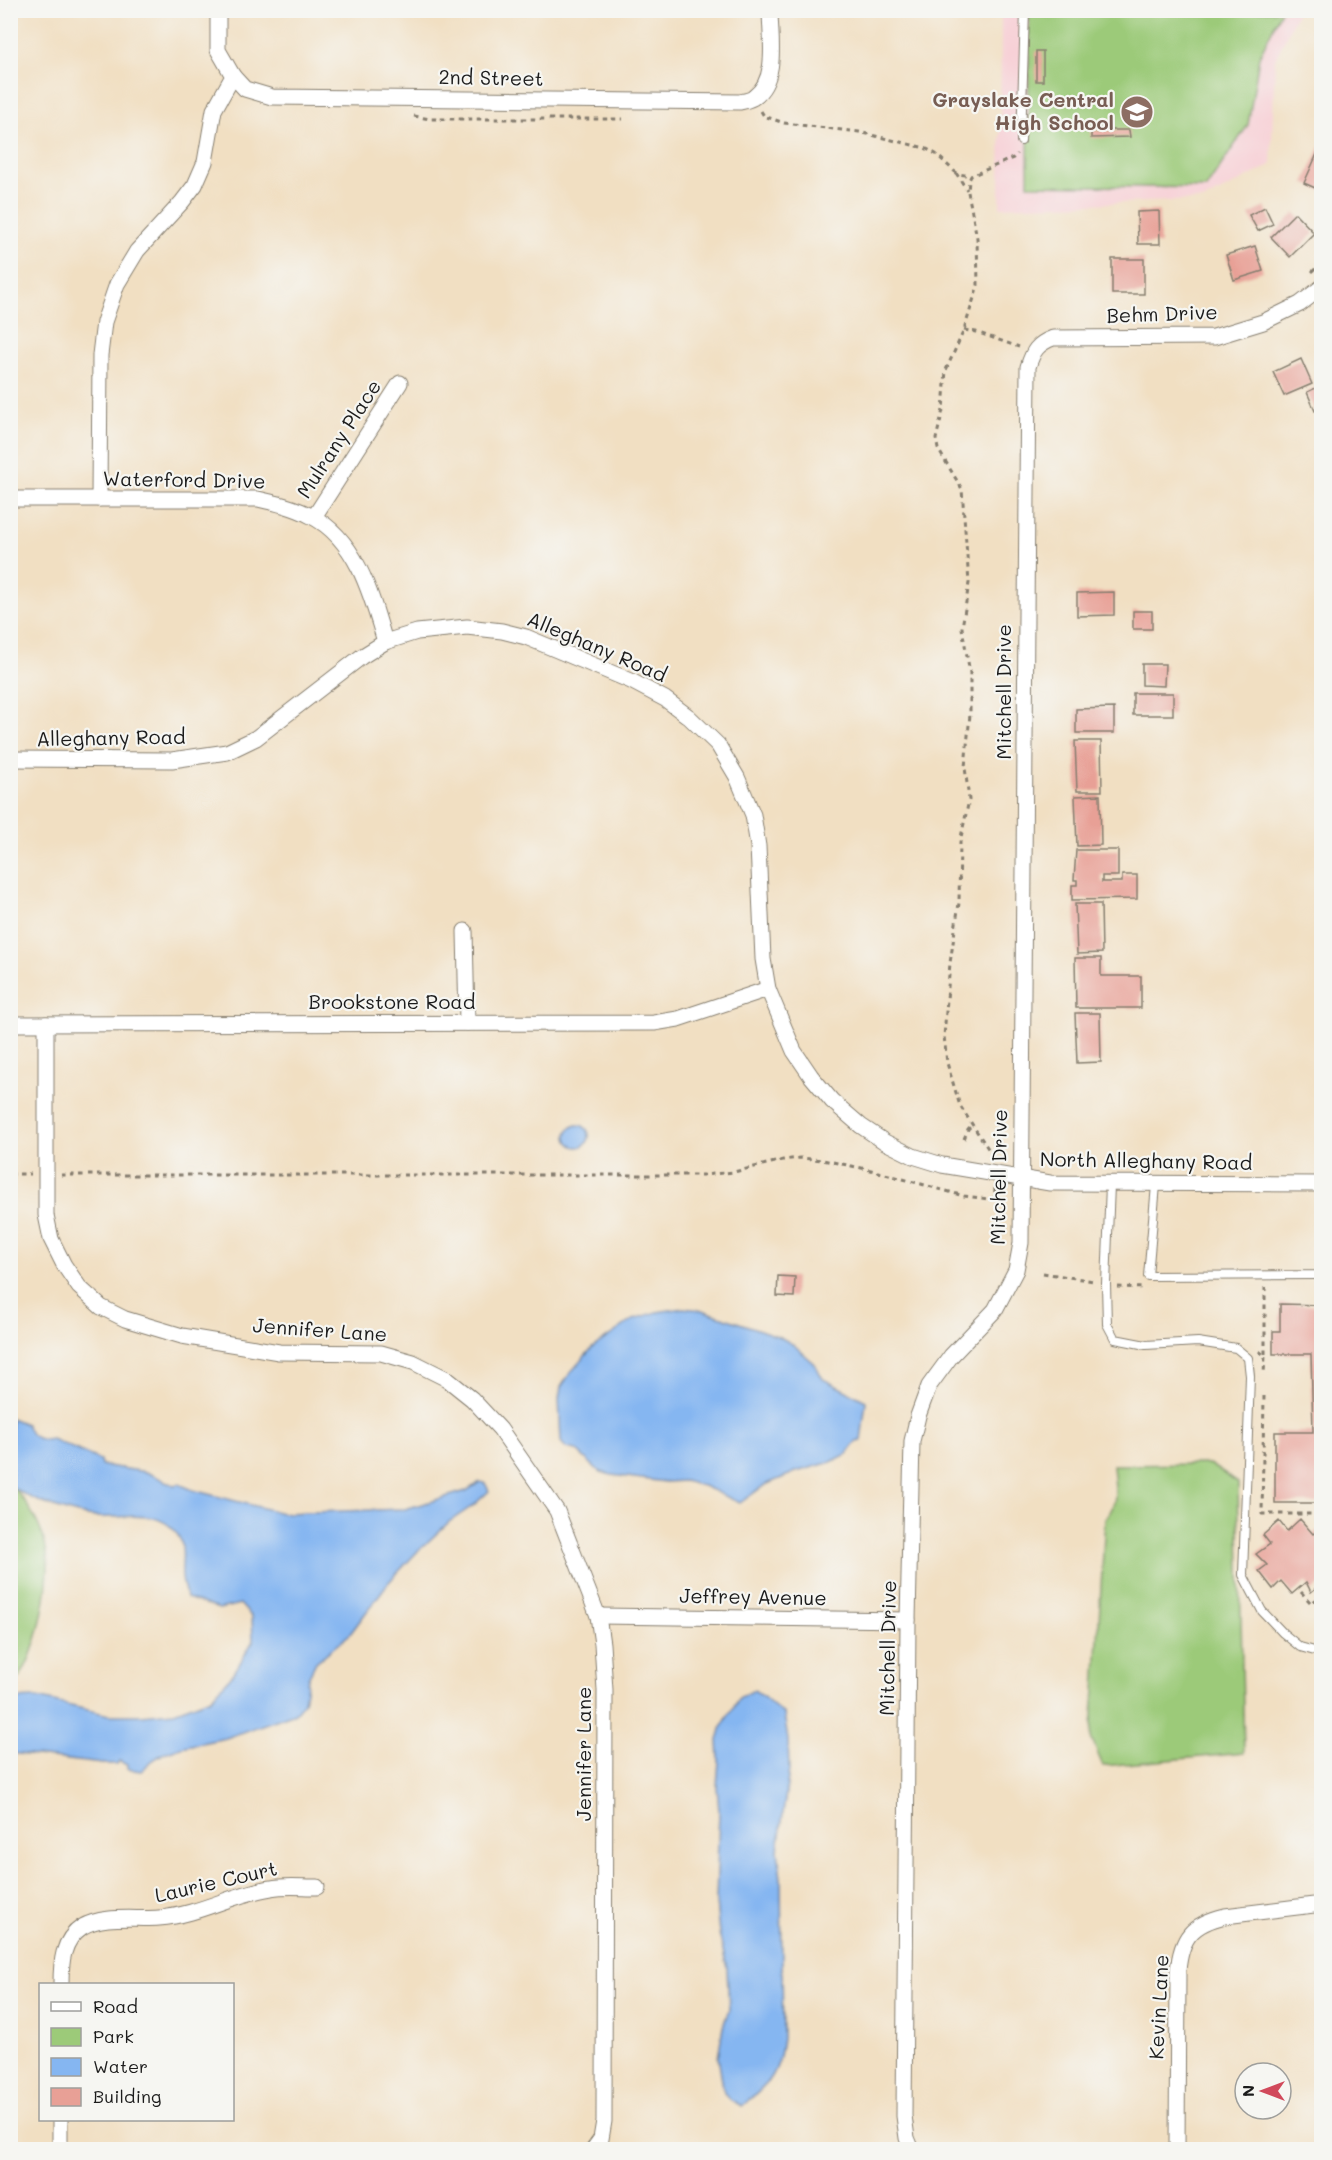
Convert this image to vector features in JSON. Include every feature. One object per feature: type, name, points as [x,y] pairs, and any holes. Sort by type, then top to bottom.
[{"type":"street","points":[[99,499],[99,355],[104,322],[117,284],[137,251],[195,185],[205,162],[214,110],[233,76],[218,50],[218,10]]},
{"type":"street","points":[[754,97],[763,86],[770,70],[770,10]]},
{"type":"street","name":"2nd Street","points":[[233,76],[245,89],[272,97],[740,102],[754,97]]},
{"type":"street","name":"Behm Drive","points":[[1024,349],[1053,338],[1214,337],[1263,322],[1300,304],[1322,287]]},
{"type":"street","name":"Mitchell Drive","points":[[912,2150],[904,2128],[908,1620],[912,1441],[929,1386],[951,1356],[995,1310],[1016,1270],[1021,1244],[1028,367],[1024,349]]},
{"type":"street","name":"Mulrany Place","points":[[314,517],[400,383]]},
{"type":"street","name":"Waterford Drive","points":[[10,499],[258,499],[291,507],[314,517],[334,533],[352,555],[374,602],[386,642]]},
{"type":"street","name":"Alleghany Road","points":[[10,759],[172,760],[227,752],[256,738],[360,657],[386,642],[417,632],[467,627],[502,631],[526,637],[631,681],[665,699],[689,717],[718,745],[737,777],[753,815],[758,846],[763,959],[768,989]]},
{"type":"street","points":[[465,931],[467,1023]]},
{"type":"street","name":"North Alleghany Road","points":[[768,989],[794,1050],[811,1076],[832,1101],[861,1126],[885,1142],[913,1156],[942,1165],[996,1176],[1050,1183],[1322,1184]]},
{"type":"street","name":"Brookstone Road","points":[[10,1024],[654,1023],[678,1019],[768,989]]},
{"type":"street","name":"Jennifer Lane","points":[[46,1024],[46,1215],[51,1239],[64,1265],[79,1287],[101,1307],[125,1318],[182,1336],[279,1352],[381,1353],[421,1366],[447,1379],[472,1399],[500,1429],[557,1511],[598,1616],[605,1690],[604,2121],[602,2139],[593,2150]]},
{"type":"street","name":"Jeffrey Avenue","points":[[598,1616],[908,1620]]},
{"type":"street","name":"Laurie Court","points":[[61,1983],[63,1952],[71,1936],[83,1927],[100,1920],[161,1918],[193,1913],[272,1888],[317,1887]]},
{"type":"street","name":"Kevin Lane","points":[[1177,2150],[1178,1971],[1179,1956],[1185,1941],[1197,1926],[1217,1918],[1322,1904]]},
{"type":"street","points":[[60,2121],[60,2150]]},
{"type":"lane","points":[[1021,141],[1025,10]]},
{"type":"lane","points":[[1110,1185],[1106,1284],[1107,1324],[1115,1339],[1128,1343],[1146,1345],[1198,1342],[1236,1348],[1248,1358],[1250,1376],[1243,1575],[1262,1611],[1283,1633],[1300,1647],[1322,1653]]},
{"type":"lane","points":[[1156,1185],[1148,1276],[1317,1275],[1322,1272]]},
{"type":"path","points":[[754,97],[764,116],[784,123],[859,132],[925,147],[954,171],[968,192]]},
{"type":"path","points":[[954,171],[971,176],[1013,158],[1020,149],[1021,141]]},
{"type":"path","points":[[971,176],[968,192],[977,238],[979,273],[976,295],[964,330],[946,370],[943,410],[936,440],[938,449],[962,489],[969,571],[969,590],[962,628],[970,673],[970,714],[965,767],[969,800],[960,842],[958,903],[944,1036],[947,1063],[960,1106],[997,1163],[994,1202]]},
{"type":"path","points":[[1307,277],[1322,263]]},
{"type":"path","points":[[964,330],[1024,349]]},
{"type":"path","points":[[964,1139],[972,1125]]},
{"type":"path","points":[[10,1174],[703,1175],[734,1172],[800,1158],[871,1170],[994,1202],[1022,1202]]},
{"type":"path","points":[[1265,1287],[1265,1356]]},
{"type":"path","points":[[1301,1592],[1311,1603],[1322,1596]]},
{"type":"shaded area","name":"Grayslake Central High School","points":[[1001,11],[1298,11],[1275,60],[1271,165],[1204,200],[1000,207]]},
{"type":"green space","name":"Grayslake Central High School","points":[[1029,11],[1281,11],[1259,57],[1248,125],[1206,188],[1028,185]]},
{"type":"green space","points":[[1209,1464],[1238,1483],[1244,1753],[1103,1766],[1091,1738],[1105,1518],[1113,1507],[1115,1493],[1113,1465]]},
{"type":"green space","points":[[10,1485],[23,1499],[39,1526],[47,1554],[48,1567],[42,1616],[33,1649],[20,1676],[11,1683]]},
{"type":"water","points":[[578,1125],[586,1128],[589,1136],[586,1144],[578,1147],[570,1144],[567,1136],[570,1128]]},
{"type":"water","points":[[683,1308],[702,1310],[780,1337],[794,1345],[815,1364],[823,1379],[866,1401],[861,1441],[856,1442],[847,1454],[831,1462],[796,1472],[765,1485],[740,1503],[703,1486],[684,1481],[665,1482],[600,1472],[576,1450],[566,1448],[561,1442],[559,1399],[561,1387],[571,1372],[592,1348],[634,1319]]},
{"type":"water","points":[[11,1418],[26,1424],[31,1434],[37,1438],[52,1439],[100,1460],[101,1465],[146,1472],[174,1485],[179,1484],[193,1490],[282,1513],[405,1509],[466,1491],[480,1482],[485,1483],[489,1491],[474,1505],[449,1522],[417,1552],[388,1583],[350,1634],[316,1662],[308,1678],[304,1702],[295,1713],[226,1738],[181,1747],[164,1753],[141,1771],[127,1769],[127,1765],[119,1761],[117,1764],[102,1764],[11,1753],[11,1699],[37,1698],[109,1715],[174,1712],[211,1698],[234,1673],[253,1641],[252,1617],[240,1604],[219,1609],[187,1598],[182,1579],[183,1552],[180,1539],[172,1528],[162,1521],[139,1516],[87,1516],[36,1500],[11,1485]]},
{"type":"water","points":[[754,1690],[784,1714],[788,1740],[789,1770],[778,1850],[781,1879],[783,2038],[779,2061],[772,2077],[742,2106],[724,2093],[718,2057],[723,2027],[729,2009],[727,1968],[719,1933],[716,1902],[719,1811],[718,1740],[722,1726],[740,1697]]},
{"type":"building","points":[[1036,51],[1043,51],[1043,81],[1036,81]]},
{"type":"building","points":[[1091,130],[1129,130],[1130,137],[1091,138]]},
{"type":"building","points":[[1322,143],[1322,191],[1304,183]]},
{"type":"building","points":[[1265,207],[1273,224],[1258,231],[1249,215]]},
{"type":"building","points":[[1159,211],[1160,244],[1138,244],[1137,212]]},
{"type":"building","points":[[1295,213],[1314,233],[1290,257],[1271,237]]},
{"type":"building","points":[[1255,246],[1263,271],[1234,280],[1226,255]]},
{"type":"building","points":[[1112,259],[1144,259],[1144,294],[1112,294]]},
{"type":"building","points":[[1301,359],[1312,384],[1284,396],[1273,372]]},
{"type":"building","points":[[1322,385],[1322,408],[1315,411],[1307,392]]},
{"type":"building","points":[[1114,592],[1114,615],[1077,616],[1077,593]]},
{"type":"building","points":[[1133,611],[1152,611],[1152,629],[1133,629]]},
{"type":"building","points":[[1142,664],[1165,664],[1164,686],[1142,685]]},
{"type":"building","points":[[1133,693],[1173,693],[1173,715],[1133,715]]},
{"type":"building","points":[[1114,708],[1114,733],[1076,733],[1076,709]]},
{"type":"building","points":[[1075,741],[1101,741],[1102,791],[1077,791]]},
{"type":"building","points":[[1100,795],[1101,845],[1077,846],[1075,796]]},
{"type":"building","points":[[1076,850],[1118,850],[1118,876],[1102,876],[1102,882],[1122,882],[1122,875],[1137,875],[1137,899],[1072,900],[1072,885],[1077,885],[1077,880],[1074,880]]},
{"type":"building","points":[[1075,904],[1101,904],[1102,953],[1077,954]]},
{"type":"building","points":[[1075,958],[1101,958],[1101,976],[1141,976],[1141,1008],[1076,1008]]},
{"type":"building","points":[[1075,1013],[1100,1013],[1101,1062],[1077,1063]]},
{"type":"building","points":[[778,1276],[795,1277],[794,1297],[777,1296]]},
{"type":"building","points":[[1280,1304],[1322,1305],[1322,1503],[1275,1503],[1275,1432],[1313,1432],[1311,1354],[1273,1354],[1273,1331],[1280,1331]]},
{"type":"building","points":[[1300,1519],[1313,1534],[1322,1527],[1322,1583],[1311,1592],[1306,1582],[1292,1594],[1281,1581],[1273,1589],[1259,1571],[1267,1565],[1256,1554],[1270,1544],[1263,1535],[1279,1521],[1287,1531]]},
{"type":"place","name":"Grayslake Central High School","points":[[1137,112]]}]
